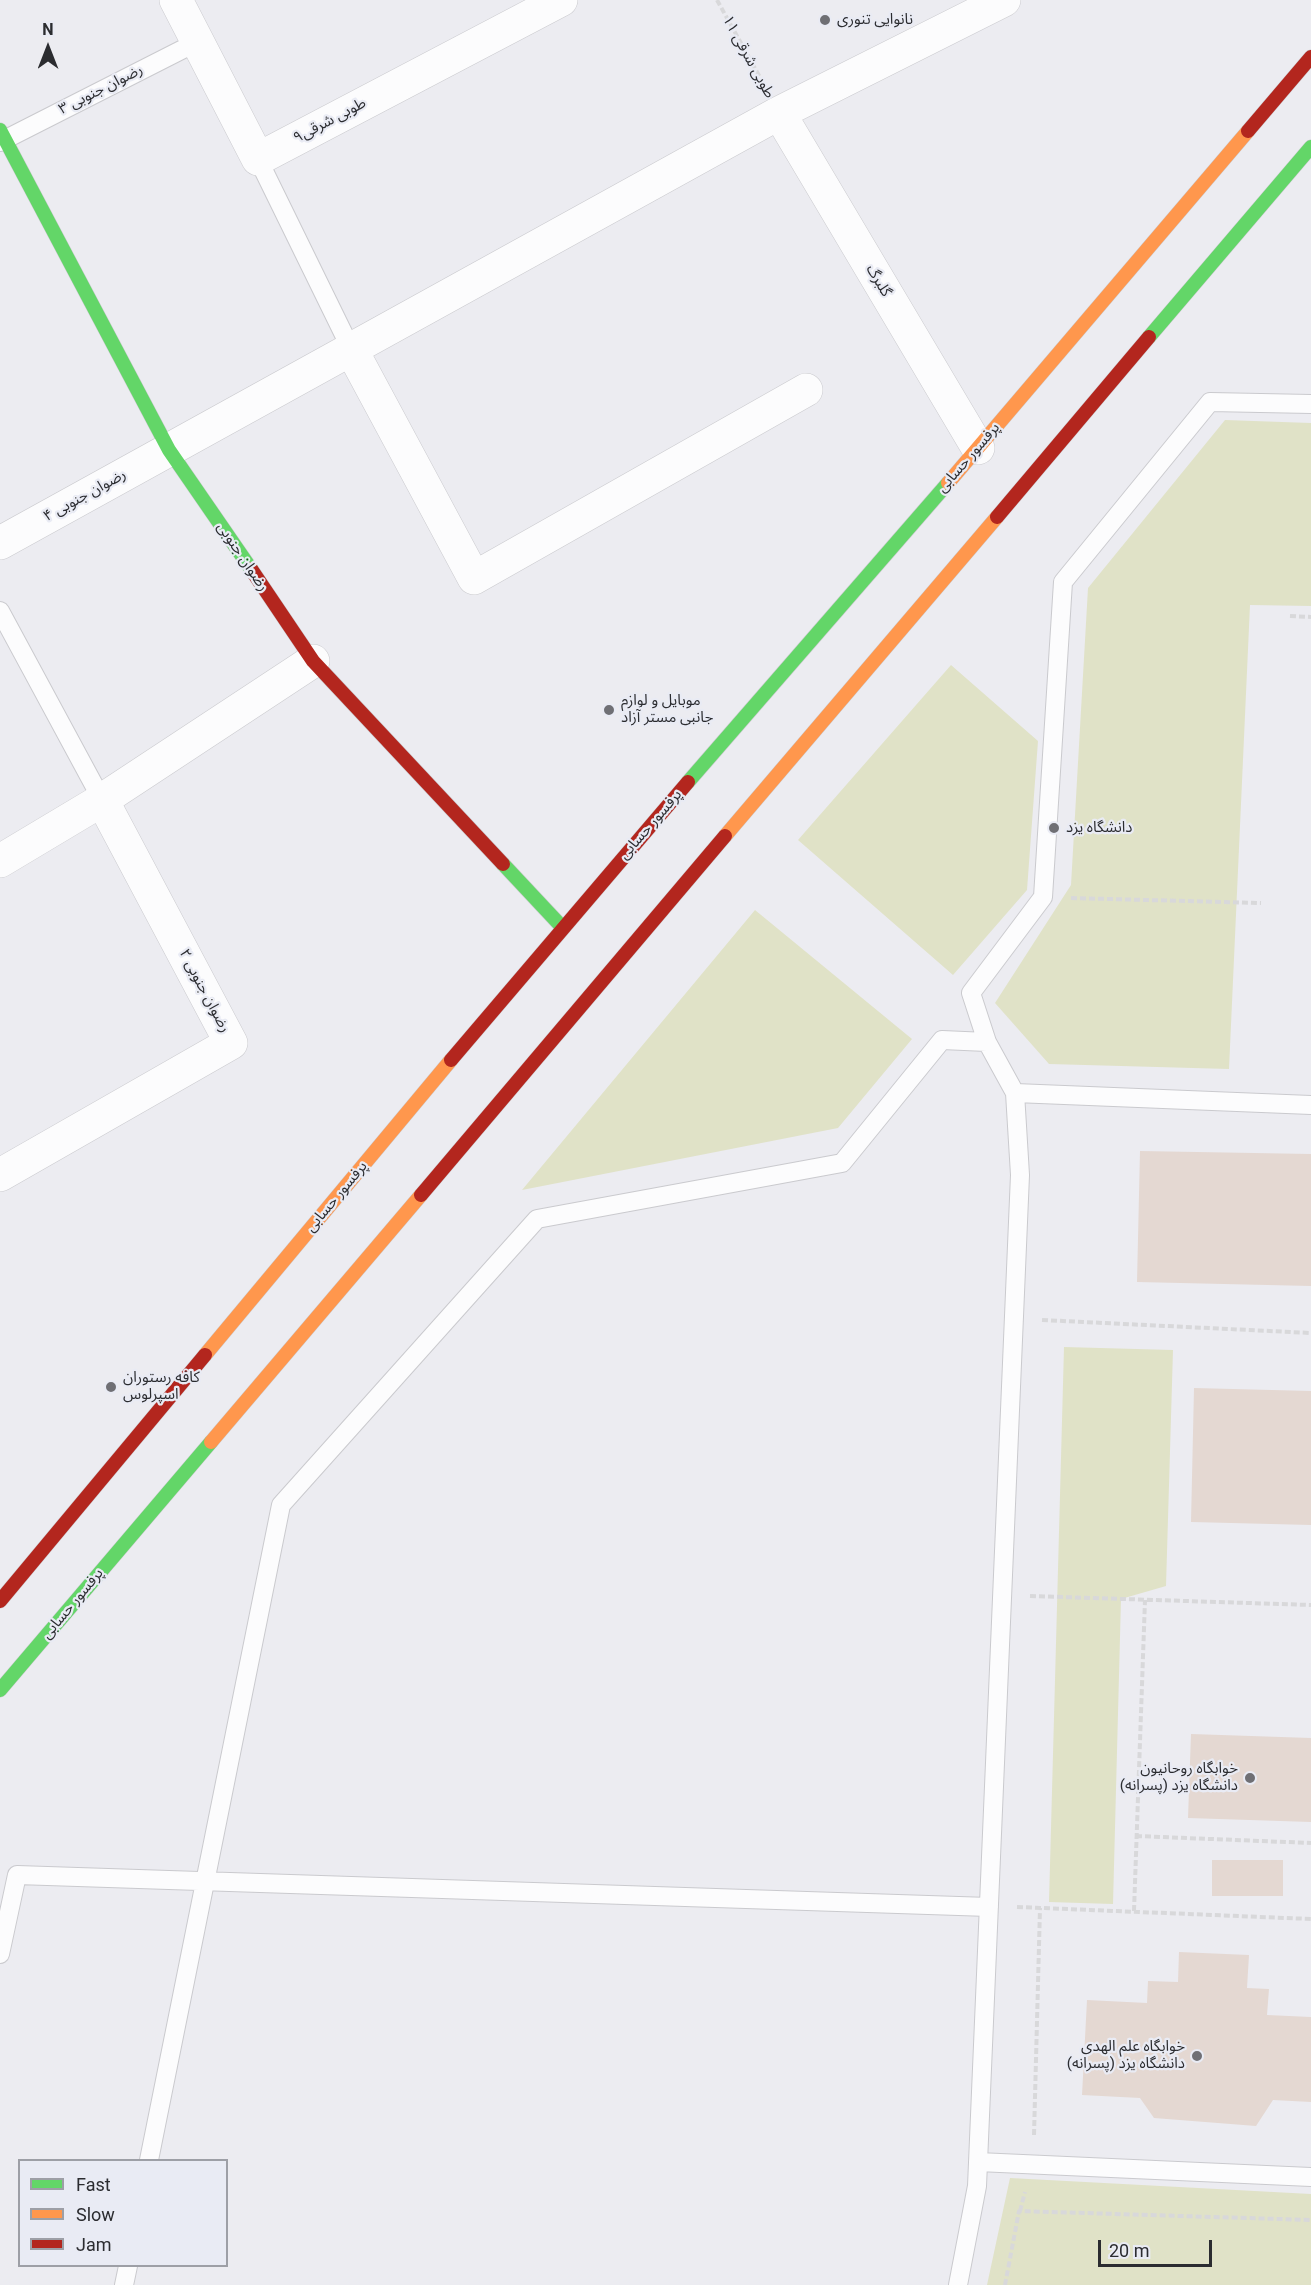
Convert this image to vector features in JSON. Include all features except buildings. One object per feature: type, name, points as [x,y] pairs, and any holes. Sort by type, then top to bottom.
[{"type":"main road","name":"پرفسور حسابی","points":[[0,1601],[562,927],[978,448],[1311,57]]},
{"type":"main road","name":"رضوان جنوبی","points":[[2,137],[169,450],[313,661],[562,927]]},
{"type":"main road","name":"پرفسور حسابی","points":[[0,1689],[1311,147]]},
{"type":"street","points":[[176,0],[258,159]]},
{"type":"street","name":"طوبی شرقی۹","points":[[258,159],[561,0]]},
{"type":"street","name":"رضوان جنوبی ۴","points":[[0,543],[779,113],[1004,0]]},
{"type":"street","name":"گلبرگ","points":[[779,113],[978,448]]},
{"type":"street","points":[[351,349],[474,578],[806,390]]},
{"type":"street","points":[[0,861],[102,800],[313,661]]},
{"type":"street","name":"رضوان جنوبی ۲","points":[[0,1175],[231,1043],[102,800]]},
{"type":"lane","name":"رضوان جنوبی ۳","points":[[2,137],[198,42]]},
{"type":"lane","points":[[258,159],[351,349]]},
{"type":"lane","points":[[958,2285],[977,2186],[1020,1175],[1015,1093],[987,1042],[971,993],[1043,897],[1063,582],[1210,402],[1311,404]]},
{"type":"lane","points":[[0,611],[102,800]]},
{"type":"lane","points":[[149,2159],[281,1504],[537,1219],[842,1163],[942,1040],[987,1042]]},
{"type":"lane","points":[[1015,1093],[1311,1105]]},
{"type":"lane","points":[[0,1954],[17,1875],[989,1907]]},
{"type":"lane","points":[[978,2162],[1311,2177]]},
{"type":"lane","points":[[124,2285],[128,2267]]},
{"type":"path","name":"طوبی شرقی ۱۱","points":[[717,0],[779,113]]},
{"type":"path","points":[[1290,616],[1311,616]]},
{"type":"path","points":[[1043,897],[1261,903]]},
{"type":"path","points":[[1014,1319],[1311,1333]]},
{"type":"path","points":[[1002,1595],[1311,1605]]},
{"type":"path","points":[[1134,1911],[1145,1600]]},
{"type":"path","points":[[1136,1836],[1311,1843]]},
{"type":"path","points":[[989,1907],[1311,1918]]},
{"type":"path","points":[[1005,2285],[1020,2211],[1034,2164],[1040,1908]]},
{"type":"path","points":[[1020,2211],[1311,2220]]},
{"type":"green space","points":[[1225,420],[1311,423],[1311,606],[1250,605],[1229,1069],[1049,1064],[995,1003],[1071,885],[1088,588]]},
{"type":"green space","points":[[951,665],[1038,741],[1027,890],[953,975],[798,840]]},
{"type":"green space","points":[[755,910],[912,1039],[838,1128],[522,1190]]},
{"type":"green space","points":[[1064,1347],[1173,1350],[1166,1586],[1121,1599],[1113,1904],[1049,1902]]},
{"type":"green space","points":[[1010,2178],[1311,2194],[1311,2285],[987,2285]]},
{"type":"traffic: fast","points":[[0,130],[169,450],[251,569]]},
{"type":"traffic: fast","points":[[1149,337],[1311,147]]},
{"type":"traffic: fast","points":[[688,782],[948,483]]},
{"type":"traffic: fast","points":[[503,864],[562,927]]},
{"type":"traffic: fast","points":[[0,1690],[211,1442]]},
{"type":"traffic: slow","points":[[948,483],[1248,131]]},
{"type":"traffic: slow","points":[[725,836],[997,517]]},
{"type":"traffic: slow","points":[[205,1355],[451,1060]]},
{"type":"traffic: slow","points":[[211,1442],[421,1195]]},
{"type":"traffic: jam","points":[[1248,131],[1311,57]]},
{"type":"traffic: jam","points":[[997,517],[1149,337]]},
{"type":"traffic: jam","points":[[251,569],[313,661],[503,864]]},
{"type":"traffic: jam","points":[[451,1060],[688,782]]},
{"type":"traffic: jam","points":[[421,1195],[725,836]]},
{"type":"traffic: jam","points":[[0,1601],[205,1355]]},
{"type":"place","name":"نانوایی تنوری","points":[[825,20]]},
{"type":"place","name":"موبایل و لوازم جانبی مستر آزاد","points":[[609,710]]},
{"type":"place","name":"دانشگاه یزد","points":[[1054,828]]},
{"type":"place","name":"کافه رستوران اسپرلوس","points":[[111,1387]]},
{"type":"place","name":"خوابگاه روحانیون (پسرانه) دانشگاه یزد","points":[[1250,1778]]},
{"type":"place","name":"خوابگاه علم الهدی (پسرانه) دانشگاه یزد","points":[[1197,2056]]}]
